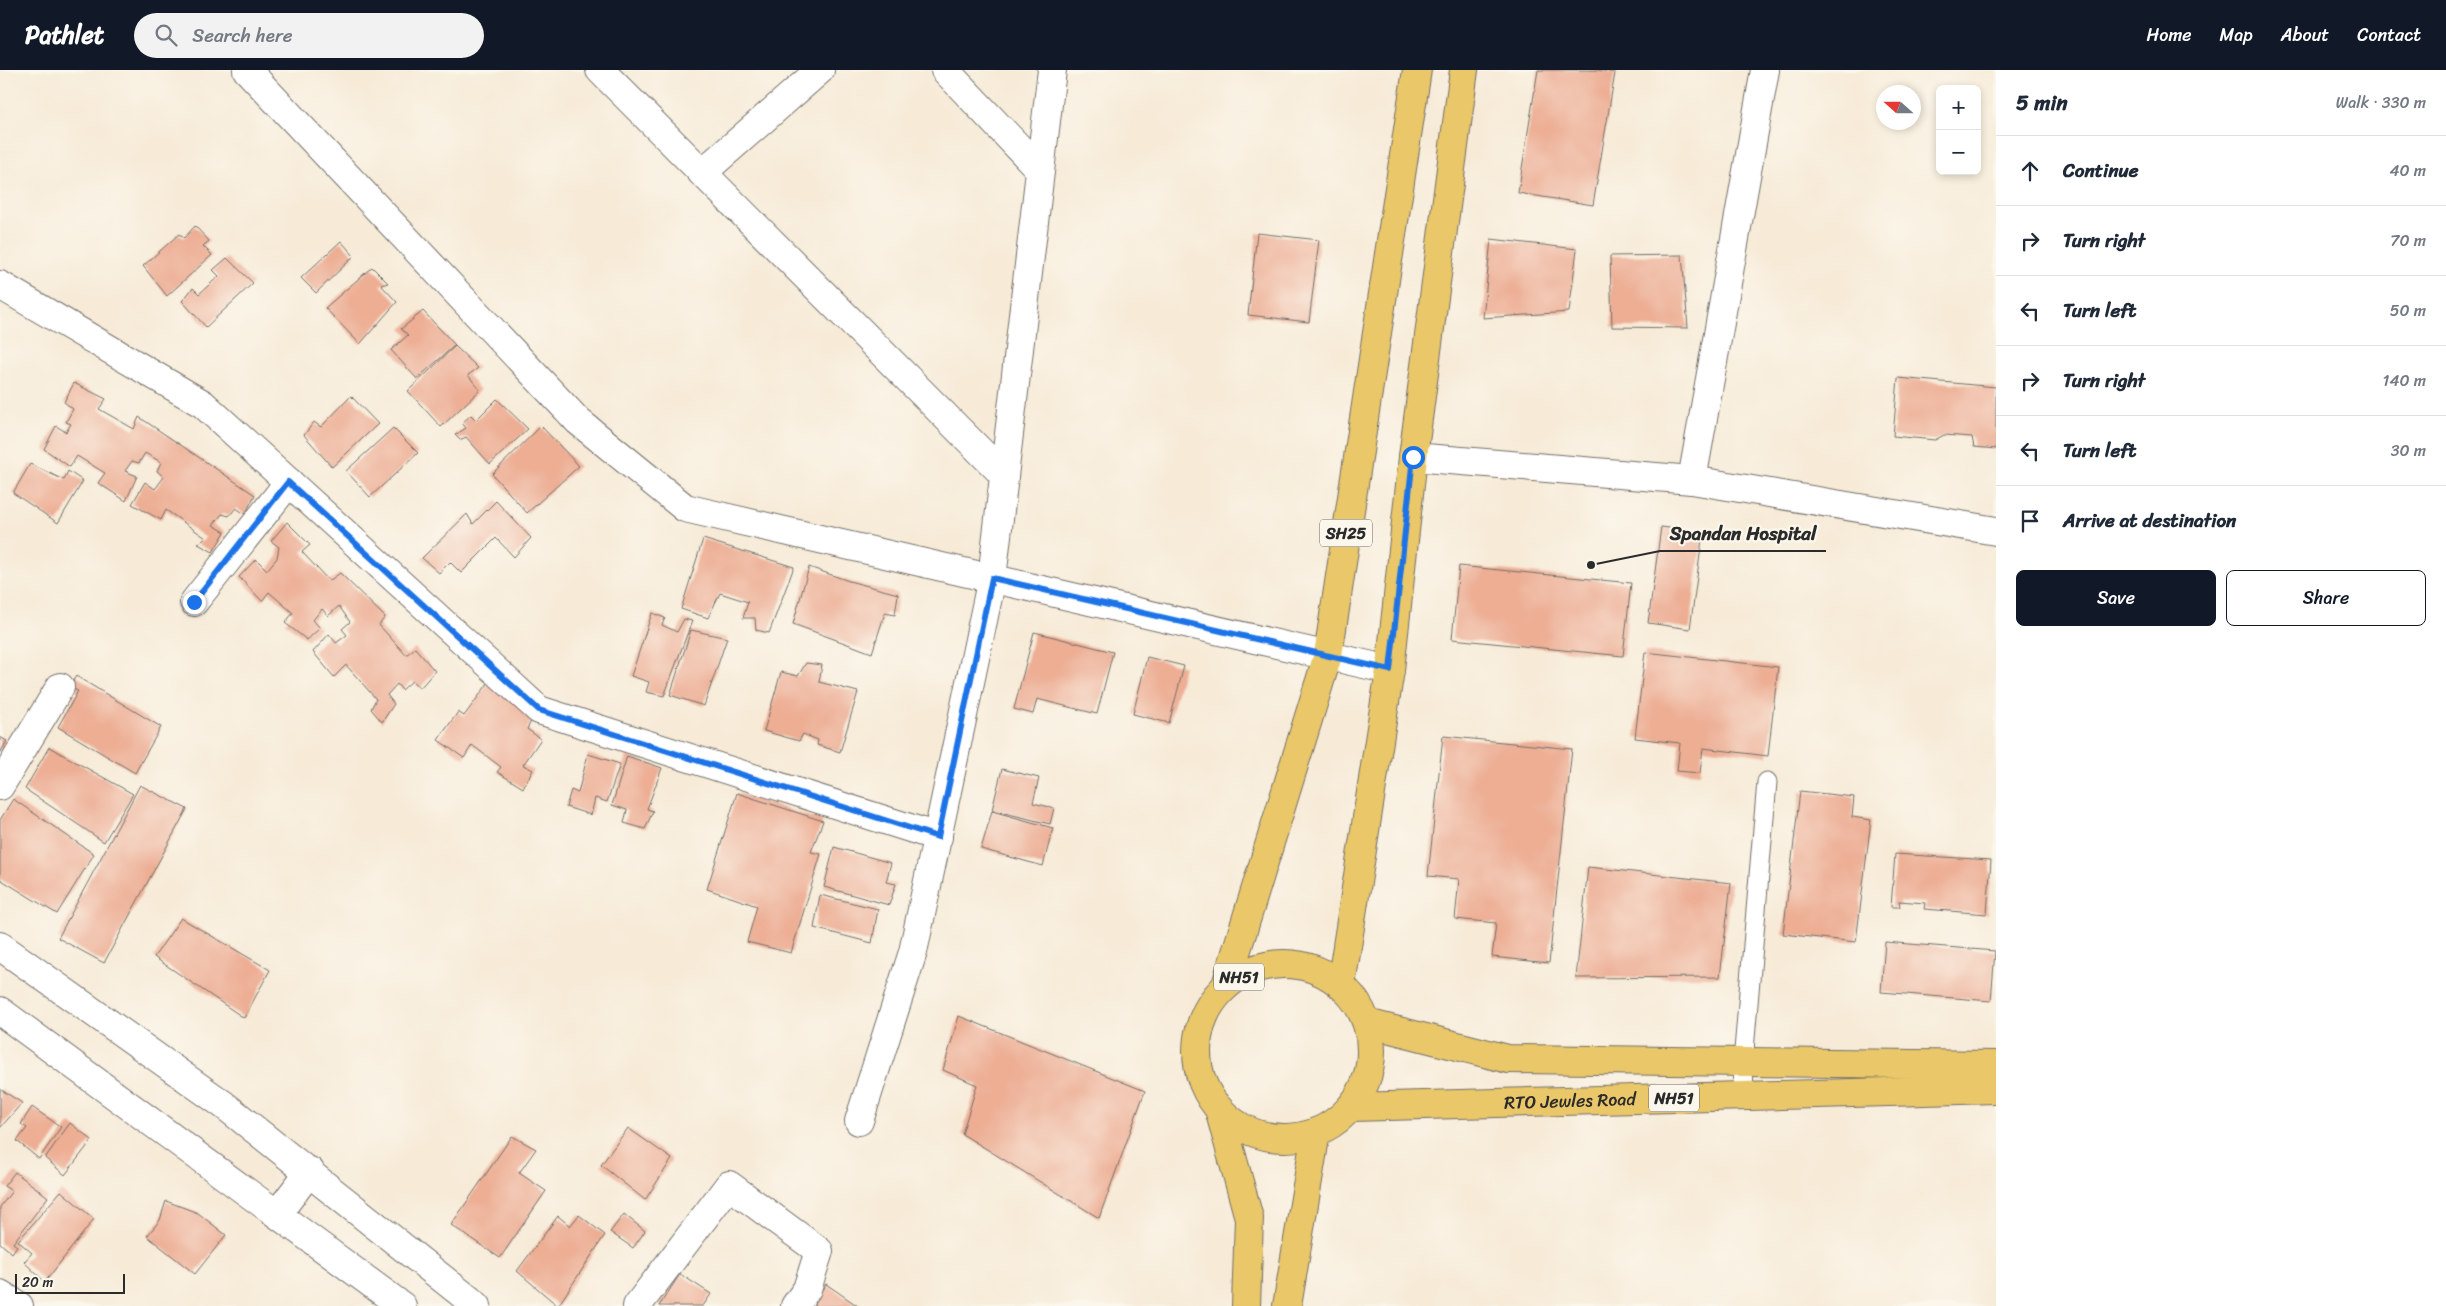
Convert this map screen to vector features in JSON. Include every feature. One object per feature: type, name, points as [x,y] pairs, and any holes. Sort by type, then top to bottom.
[{"type":"main road","name":"SH25","points":[[1226,985],[1328,655],[1418,70]]},
{"type":"main road","points":[[1341,986],[1390,670],[1413,457],[1464,70]]},
{"type":"main road","name":"NH51","points":[[1220,1113],[1244,1130],[1272,1139],[1302,1138],[1330,1127],[1352,1107],[1366,1082],[1372,1052],[1367,1023],[1353,997],[1333,978],[1307,966],[1278,963],[1250,970],[1226,985],[1208,1006],[1198,1034],[1197,1062],[1204,1090],[1220,1113],[1249,1218],[1246,1306]]},
{"type":"main road","name":"NH51","points":[[1367,1023],[1508,1059],[1996,1065]]},
{"type":"main road","name":"RTO Jewles Road","points":[[1352,1107],[1996,1090]]},
{"type":"main road","points":[[1287,1306],[1316,1132]]},
{"type":"street","points":[[247,70],[578,421],[684,508],[1390,670]]},
{"type":"street","points":[[600,70],[1004,476]]},
{"type":"street","points":[[702,173],[820,70]]},
{"type":"street","points":[[945,70],[1040,170]]},
{"type":"street","points":[[859,1121],[914,952],[992,578],[1052,70]]},
{"type":"street","points":[[1692,480],[1765,70]]},
{"type":"street","points":[[0,284],[202,404],[539,710],[938,837]]},
{"type":"street","points":[[1413,457],[1692,480],[1996,531]]},
{"type":"street","points":[[194,602],[288,482]]},
{"type":"street","points":[[0,786],[60,687]]},
{"type":"street","points":[[0,946],[224,1105],[310,1171],[477,1306]]},
{"type":"street","points":[[0,1011],[402,1306]]},
{"type":"street","points":[[277,1214],[310,1171]]},
{"type":"street","points":[[638,1306],[729,1186],[819,1251],[807,1289],[795,1306]]},
{"type":"street","points":[[0,1294],[19,1306]]},
{"type":"lane","points":[[1744,1096],[1743,1062],[1767,782]]},
{"type":"building","points":[[1538,70],[1597,70],[1615,73],[1593,205],[1518,193]]},
{"type":"building","points":[[195,226],[209,241],[203,246],[212,255],[167,296],[143,266],[179,234],[184,238]]},
{"type":"building","points":[[1257,233],[1319,240],[1309,322],[1248,315]]},
{"type":"building","points":[[1491,239],[1577,249],[1569,312],[1483,318]]},
{"type":"building","points":[[341,241],[354,256],[316,293],[301,278]]},
{"type":"building","points":[[1682,255],[1688,328],[1612,327],[1610,256]]},
{"type":"building","points":[[227,258],[253,283],[206,327],[182,301],[193,288],[199,294],[219,276],[213,270]]},
{"type":"building","points":[[372,267],[388,283],[381,285],[397,302],[360,344],[325,308]]},
{"type":"building","points":[[423,311],[455,345],[417,379],[391,350],[408,335],[401,329]]},
{"type":"building","points":[[455,346],[478,368],[468,375],[480,390],[441,427],[408,391]]},
{"type":"building","points":[[1898,378],[1996,387],[1996,449],[1974,447],[1972,437],[1944,435],[1935,440],[1893,436]]},
{"type":"building","points":[[74,383],[106,399],[99,409],[134,429],[139,417],[255,495],[245,514],[236,508],[229,516],[222,514],[213,525],[225,532],[213,552],[198,544],[206,538],[166,510],[161,520],[132,504],[145,482],[155,489],[164,477],[157,471],[161,462],[145,453],[139,463],[132,461],[125,471],[137,476],[126,501],[98,483],[105,473],[77,456],[70,467],[44,449],[56,426],[66,432],[71,424],[66,422],[73,409],[64,402]]},
{"type":"building","points":[[351,396],[378,424],[332,467],[304,435],[314,422],[321,427]]},
{"type":"building","points":[[497,399],[528,429],[490,464],[466,437],[460,440],[455,435],[466,428],[462,423],[471,415],[476,420]]},
{"type":"building","points":[[541,426],[579,466],[527,513],[492,474]]},
{"type":"building","points":[[393,428],[418,453],[370,497],[346,471]]},
{"type":"building","points":[[30,464],[64,480],[68,471],[83,481],[58,523],[13,493]]},
{"type":"building","points":[[496,501],[531,538],[514,557],[496,538],[461,573],[450,562],[439,573],[422,558],[467,514],[473,524]]},
{"type":"building","points":[[287,522],[310,545],[302,552],[329,581],[340,573],[385,617],[379,625],[406,655],[415,648],[435,671],[420,688],[412,681],[402,690],[397,684],[387,695],[394,704],[382,722],[371,709],[376,699],[346,665],[334,677],[313,652],[329,634],[336,643],[347,635],[342,629],[350,622],[339,606],[328,616],[322,609],[313,620],[320,628],[307,640],[285,623],[293,613],[269,592],[262,601],[239,577],[256,559],[267,570],[277,558],[279,547],[271,541]]},
{"type":"building","points":[[1661,527],[1703,532],[1690,629],[1648,623]]},
{"type":"building","points":[[703,539],[794,567],[769,633],[756,630],[755,618],[743,618],[748,602],[720,593],[708,618],[681,609]]},
{"type":"building","points":[[1459,566],[1631,583],[1623,656],[1452,639]]},
{"type":"building","points":[[809,567],[849,581],[898,594],[895,615],[885,613],[872,653],[793,624]]},
{"type":"building","points":[[652,613],[665,618],[662,625],[677,632],[684,619],[692,621],[664,696],[646,692],[649,682],[631,676]]},
{"type":"building","points":[[691,630],[727,638],[704,706],[670,695]]},
{"type":"building","points":[[1034,632],[1113,652],[1097,714],[1037,699],[1033,714],[1014,709]]},
{"type":"building","points":[[1645,652],[1778,667],[1768,756],[1703,748],[1700,773],[1677,771],[1680,743],[1635,738]]},
{"type":"building","points":[[1147,657],[1184,666],[1169,723],[1133,714]]},
{"type":"building","points":[[806,663],[822,665],[819,682],[858,692],[840,752],[817,745],[818,740],[803,734],[799,741],[764,731],[781,672],[798,676]]},
{"type":"building","points":[[76,676],[161,727],[135,773],[58,727],[78,691],[69,687]]},
{"type":"building","points":[[489,682],[534,715],[527,729],[541,739],[523,765],[533,770],[523,788],[497,772],[501,767],[472,745],[464,758],[438,740],[458,712],[464,716]]},
{"type":"building","points":[[1443,736],[1572,749],[1549,963],[1492,957],[1496,923],[1455,919],[1459,879],[1428,876]]},
{"type":"building","points":[[0,737],[7,741],[0,753]]},
{"type":"building","points":[[49,747],[133,794],[104,842],[25,789]]},
{"type":"building","points":[[588,754],[620,764],[607,802],[595,798],[591,815],[566,807],[571,790],[578,793]]},
{"type":"building","points":[[627,756],[662,768],[647,809],[653,811],[645,829],[624,823],[627,810],[612,805]]},
{"type":"building","points":[[1002,769],[1039,778],[1033,803],[1054,808],[1050,824],[992,810]]},
{"type":"building","points":[[140,785],[187,809],[104,963],[58,938]]},
{"type":"building","points":[[1800,791],[1854,797],[1852,817],[1871,820],[1856,942],[1783,934]]},
{"type":"building","points":[[737,793],[823,821],[811,852],[821,854],[791,953],[747,942],[757,906],[707,889]]},
{"type":"building","points":[[13,799],[94,854],[57,914],[0,879],[0,820]]},
{"type":"building","points":[[992,811],[1053,828],[1043,866],[981,849]]},
{"type":"building","points":[[834,847],[891,863],[886,882],[896,884],[889,905],[824,887]]},
{"type":"building","points":[[1895,854],[1991,860],[1987,914],[1924,909],[1925,903],[1899,901],[1900,907],[1891,907]]},
{"type":"building","points":[[1588,867],[1731,883],[1720,977],[1576,978]]},
{"type":"building","points":[[820,895],[878,909],[872,943],[814,928]]},
{"type":"building","points":[[181,918],[270,970],[244,1018],[154,957]]},
{"type":"building","points":[[1885,942],[1995,951],[1991,1001],[1881,992]]},
{"type":"building","points":[[959,1016],[1145,1091],[1099,1218],[962,1134],[977,1085],[943,1070]]},
{"type":"building","points":[[0,1089],[22,1103],[0,1128]]},
{"type":"building","points":[[32,1107],[61,1127],[39,1159],[17,1141],[27,1128],[21,1124]]},
{"type":"building","points":[[70,1123],[92,1140],[65,1175],[45,1158]]},
{"type":"building","points":[[628,1128],[672,1159],[645,1200],[601,1165]]},
{"type":"building","points":[[512,1136],[536,1149],[519,1173],[546,1191],[500,1258],[451,1225]]},
{"type":"building","points":[[15,1172],[48,1197],[13,1243],[17,1246],[12,1253],[0,1243],[0,1207],[12,1191],[4,1186]]},
{"type":"building","points":[[61,1191],[94,1219],[45,1282],[24,1262],[32,1253],[18,1241]]},
{"type":"building","points":[[166,1201],[198,1213],[226,1235],[195,1274],[147,1236],[160,1220]]},
{"type":"building","points":[[624,1214],[645,1231],[633,1248],[610,1232]]},
{"type":"building","points":[[579,1215],[605,1235],[558,1306],[517,1271],[558,1216],[570,1226]]},
{"type":"building","points":[[680,1274],[711,1294],[703,1306],[659,1306]]},
{"type":"building","points":[[826,1284],[858,1306],[811,1306]]},
{"type":"place","name":"Spandan Hospital","points":[[1591,565]]},
{"type":"route","points":[[194,602],[288,482],[539,710],[938,837],[992,578],[1390,670],[1413,457]]}]
